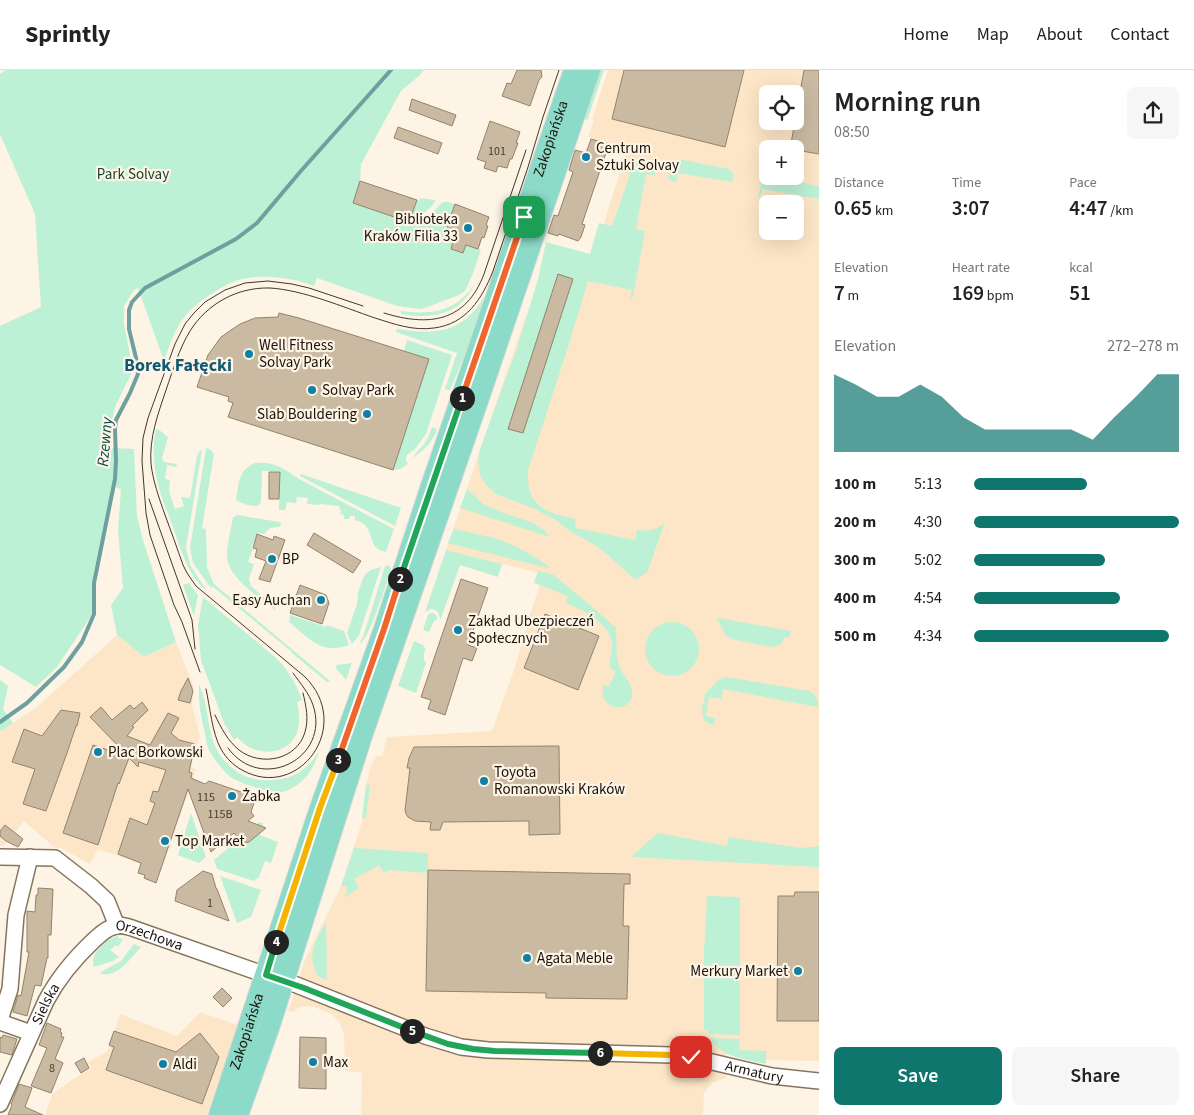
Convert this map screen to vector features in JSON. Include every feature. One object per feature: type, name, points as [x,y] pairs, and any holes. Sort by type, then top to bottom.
[{"type":"main road","name":"Zakopiańska","points":[[219,1115],[275,977],[362,736],[425,530],[574,70]]},
{"type":"main road","name":"Zakopiańska","points":[[440,485],[494,352],[590,70]]},
{"type":"main road","name":"Zakopiańska","points":[[238,1115],[269,1028],[275,977]]},
{"type":"street","name":"Orzechowa","points":[[0,857],[55,858],[107,901],[117,926],[132,928],[275,977]]},
{"type":"street","points":[[30,857],[16,915],[10,989],[0,1021],[32,1033]]},
{"type":"street","name":"Sielska","points":[[0,1104],[54,986],[80,953],[103,932],[117,926]]},
{"type":"street","name":"Armatury","points":[[275,977],[425,1036],[461,1047],[488,1050],[672,1055],[691,1057],[772,1076],[819,1081]]},
{"type":"shaded area","points":[[608,70],[819,70],[819,1061],[766,1060],[726,1050],[726,1078],[712,1083],[704,1093],[703,1115],[361,1115],[362,1073],[345,1071],[344,1034],[339,1022],[332,1014],[314,1007],[300,1007],[293,1012],[288,1011],[305,960],[341,886],[362,822],[366,785],[371,766],[376,756],[382,756],[387,737],[492,731],[514,670],[544,574],[446,550],[525,318],[558,264],[588,273],[627,150],[588,137],[594,120],[592,119]]},
{"type":"shaded area","name":"Plac Borkowski","points":[[117,635],[144,657],[176,642],[193,685],[192,705],[200,736],[191,767],[196,769],[161,871],[98,849],[90,864],[61,848],[54,847],[24,821],[4,846],[0,846],[0,732],[38,706]]},
{"type":"shaded area","points":[[200,1012],[238,1025],[207,1115],[45,1115],[52,1094],[91,1068],[88,1062],[107,1052],[120,1014],[177,1036]]},
{"type":"green space","name":"Park Solvay","points":[[6,70],[424,70],[401,91],[361,164],[360,181],[353,203],[409,222],[417,200],[419,201],[420,198],[436,200],[413,223],[419,225],[443,202],[455,204],[445,238],[453,241],[451,249],[463,253],[466,245],[481,250],[465,291],[421,309],[397,306],[317,278],[314,286],[288,279],[270,277],[238,280],[208,296],[187,313],[175,332],[164,361],[138,288],[134,290],[124,306],[124,324],[132,372],[115,407],[111,424],[112,448],[134,449],[137,516],[176,642],[144,657],[117,635],[111,605],[123,588],[118,530],[121,489],[112,486],[92,582],[92,612],[57,667],[36,687],[0,665],[0,326],[41,307],[35,214],[0,134],[0,74]]},
{"type":"green space","points":[[598,70],[604,70],[587,121],[583,115]]},
{"type":"green space","points":[[678,159],[729,169],[734,174],[732,182],[678,173],[676,182],[668,179],[671,164]]},
{"type":"green space","points":[[646,160],[653,163],[656,172],[655,175],[646,174],[636,229],[645,231],[633,297],[630,299],[632,290],[588,281],[528,470],[530,492],[534,500],[540,506],[555,514],[576,519],[575,528],[635,540],[637,530],[651,530],[664,524],[648,571],[636,579],[595,545],[571,532],[554,519],[535,509],[496,494],[486,485],[480,475],[478,461],[480,449],[517,348],[538,279],[546,242],[590,254],[599,223],[612,226],[630,175],[625,171],[630,163]]},
{"type":"green space","points":[[804,183],[819,186],[819,199],[762,189],[758,197],[761,185],[804,185]]},
{"type":"green space","points":[[474,285],[461,303],[443,313],[423,316],[401,314],[401,311],[433,312],[442,310],[459,301]]},
{"type":"green space","points":[[489,289],[483,311],[450,390],[445,389],[457,353],[396,332],[397,329],[427,332],[451,327],[462,322],[471,314]]},
{"type":"green space","points":[[407,340],[452,355],[426,434],[416,448],[407,455],[406,461],[408,464],[400,469],[393,470],[429,359],[404,351]]},
{"type":"green space","points":[[432,427],[437,429],[431,442],[413,458],[427,440]]},
{"type":"green space","points":[[158,429],[168,437],[162,458],[164,462],[177,464],[176,467],[167,465],[165,479],[170,480],[169,491],[175,509],[184,506],[181,497],[190,498],[197,456],[202,450],[186,547],[190,565],[204,589],[184,558],[159,489],[154,453],[155,435]]},
{"type":"green space","points":[[206,448],[214,454],[202,528],[206,529],[207,568],[214,584],[330,681],[327,682],[212,586],[211,588],[193,563],[190,548]]},
{"type":"green space","points":[[255,463],[268,463],[279,466],[299,479],[394,529],[386,552],[379,550],[375,546],[366,527],[355,520],[355,516],[344,519],[344,515],[340,514],[339,506],[307,504],[308,498],[297,497],[296,503],[287,502],[285,510],[279,510],[280,471],[262,471],[261,502],[259,505],[251,506],[236,500],[242,473]]},
{"type":"green space","points":[[301,474],[401,508],[395,526],[300,476]]},
{"type":"green space","points":[[467,489],[483,504],[531,522],[543,529],[550,537],[460,508]]},
{"type":"green space","points":[[237,515],[282,524],[279,527],[270,528],[264,534],[258,533],[251,548],[253,549],[248,562],[254,564],[249,579],[251,586],[275,607],[275,610],[238,579],[229,564],[227,556],[228,541],[233,517]]},
{"type":"green space","points":[[454,529],[504,541],[537,558],[549,567],[448,543]]},
{"type":"green space","points":[[446,550],[502,564],[498,577],[460,565],[440,619],[439,613],[435,610],[431,609],[425,612]]},
{"type":"green space","points":[[389,565],[391,569],[378,608],[369,630],[361,643],[385,566]]},
{"type":"green space","points":[[381,567],[359,635],[352,644],[347,633],[364,576],[370,570]]},
{"type":"green space","points":[[538,571],[554,575],[616,628],[618,663],[632,688],[632,698],[626,705],[614,707],[603,697],[603,685],[609,686],[616,671],[610,668],[612,644],[610,636],[595,618],[566,603],[568,596],[534,583]]},
{"type":"green space","points":[[189,583],[198,595],[194,616],[183,585]]},
{"type":"green space","points":[[203,597],[275,657],[288,671],[302,700],[297,702],[299,715],[298,729],[291,742],[285,747],[271,752],[256,750],[246,745],[237,737],[234,740],[224,723],[201,660],[198,625]]},
{"type":"green space","points":[[431,613],[437,616],[437,619],[429,632],[423,630],[428,614]]},
{"type":"green space","points":[[290,615],[344,631],[349,645],[331,648],[316,644],[289,622]]},
{"type":"green space","points":[[717,619],[791,631],[789,638],[785,637],[780,645],[772,647],[731,639],[725,634]]},
{"type":"green space","points":[[667,622],[677,622],[687,626],[695,634],[699,649],[695,664],[687,672],[677,676],[667,676],[657,672],[649,664],[645,654],[645,644],[649,634],[657,626]]},
{"type":"green space","points":[[414,641],[423,645],[426,649],[424,660],[426,663],[416,693],[398,686]]},
{"type":"green space","points":[[352,663],[346,680],[335,667]]},
{"type":"green space","points":[[727,677],[809,691],[816,698],[818,707],[723,689],[721,699],[709,697],[706,716],[715,718],[714,725],[710,724],[703,715],[702,705],[705,704],[704,698],[706,693],[719,679]]},
{"type":"green space","points":[[0,680],[8,686],[3,709],[13,723],[0,732]]},
{"type":"green space","points":[[199,684],[205,700],[213,742],[229,766],[251,778],[263,780],[287,778],[305,768],[319,751],[314,765],[305,778],[293,788],[279,793],[255,787],[229,776],[215,760],[207,746],[200,709]]},
{"type":"green space","points":[[366,785],[370,785],[366,818],[362,818]]},
{"type":"green space","points":[[191,813],[206,857],[199,863],[178,855]]},
{"type":"green space","points":[[259,822],[263,823],[260,835],[278,842],[271,863],[265,861],[259,877],[254,881],[217,869],[214,860],[239,839],[242,843],[250,842],[245,834]]},
{"type":"green space","points":[[658,833],[727,846],[729,837],[800,848],[819,846],[819,867],[631,857]]},
{"type":"green space","points":[[354,848],[428,853],[428,873],[389,870],[384,873],[379,865],[354,879],[359,888],[344,898],[347,888],[346,886],[341,886]]},
{"type":"green space","points":[[220,876],[261,890],[251,917],[237,923]]},
{"type":"green space","points":[[707,896],[740,897],[740,1035],[709,1034],[708,1031],[704,1030],[704,944]]},
{"type":"green space","points":[[326,922],[327,980],[318,976],[314,968],[312,955],[315,942]]},
{"type":"green space","points":[[117,936],[123,939],[118,947],[116,945],[110,950],[119,957],[94,967],[93,962],[96,953],[104,944]]},
{"type":"green space","points":[[134,944],[141,947],[123,967],[111,973],[99,973],[121,961]]},
{"type":"green space","points":[[710,1038],[740,1039],[739,1050],[766,1051],[766,1064],[727,1054],[715,1045]]},
{"type":"building","points":[[517,70],[541,70],[542,77],[539,80],[530,106],[502,96],[507,83],[511,84]]},
{"type":"building","points":[[624,70],[744,70],[725,147],[612,119]]},
{"type":"building","points":[[804,70],[819,70],[819,154],[804,151],[804,140],[792,140],[793,130],[804,130],[804,85],[801,85]]},
{"type":"building","points":[[412,99],[456,115],[452,126],[409,110]]},
{"type":"building","points":[[490,121],[520,132],[516,143],[518,143],[507,168],[498,166],[496,172],[484,168],[486,162],[477,159]]},
{"type":"building","points":[[398,127],[442,143],[438,154],[394,138]]},
{"type":"building","points":[[591,139],[609,144],[582,224],[585,225],[581,237],[578,241],[559,234],[558,236],[548,233],[554,215],[558,216],[573,172],[569,170],[575,150],[586,153]]},
{"type":"building","points":[[360,181],[417,200],[409,222],[353,203]]},
{"type":"building","points":[[455,204],[489,217],[484,238],[482,237],[478,249],[466,245],[463,253],[451,249],[453,241],[445,238]]},
{"type":"building","points":[[558,274],[573,279],[523,433],[508,429]]},
{"type":"building","name":"Solvay Park","points":[[279,313],[429,359],[393,470],[228,417],[233,403],[228,401],[229,397],[197,387],[208,355],[221,337],[240,324],[255,318],[278,317]]},
{"type":"building","points":[[269,472],[280,472],[279,499],[269,499]]},
{"type":"building","points":[[314,533],[361,561],[353,573],[307,545]]},
{"type":"building","name":"BP","points":[[257,534],[273,540],[274,536],[285,540],[270,582],[259,579],[266,561],[255,557],[257,549],[253,548]]},
{"type":"building","points":[[461,579],[488,588],[468,645],[477,648],[472,661],[463,658],[445,715],[428,709],[431,700],[421,697]]},
{"type":"building","name":"BP","points":[[300,585],[326,595],[329,603],[322,624],[290,613]]},
{"type":"building","points":[[545,614],[599,636],[578,690],[524,668]]},
{"type":"building","points":[[188,678],[193,691],[190,703],[178,700]]},
{"type":"building","points":[[142,702],[148,710],[132,726],[134,727],[127,736],[150,745],[168,713],[179,718],[171,733],[179,740],[195,744],[189,772],[192,773],[191,778],[205,784],[209,781],[256,797],[251,812],[254,816],[248,821],[266,828],[249,842],[242,843],[234,833],[211,852],[188,789],[156,883],[144,878],[145,875],[138,873],[141,863],[118,854],[130,818],[147,825],[155,803],[150,801],[153,791],[158,792],[166,770],[139,762],[138,767],[129,758],[118,783],[98,845],[63,833],[93,745],[129,757],[90,717],[101,707],[112,720],[130,705],[134,709]]},
{"type":"building","points":[[61,710],[80,713],[46,811],[23,804],[35,769],[12,762],[24,729],[42,736]]},
{"type":"building","name":"Toyota Romanowski Kraków","points":[[559,746],[560,834],[529,835],[529,821],[443,822],[440,830],[430,830],[431,822],[415,821],[406,814],[410,768],[407,768],[414,747]]},
{"type":"building","points":[[5,825],[23,839],[18,847],[0,836],[0,831]]},
{"type":"building","name":"Agata Meble","points":[[428,870],[630,874],[630,884],[624,884],[623,926],[629,926],[627,999],[546,998],[546,993],[426,991]]},
{"type":"building","points":[[203,871],[212,874],[229,921],[175,901],[177,890]]},
{"type":"building","points":[[38,888],[53,889],[51,935],[48,935],[48,958],[41,986],[35,985],[27,1016],[13,1012],[18,995],[21,996],[29,952],[27,952],[27,911],[35,912]]},
{"type":"building","name":"Merkury Market","points":[[795,892],[819,892],[819,1021],[777,1021],[778,896],[794,896]]},
{"type":"building","points":[[222,988],[232,998],[223,1007],[213,997]]},
{"type":"building","points":[[47,1023],[61,1029],[61,1037],[64,1037],[55,1059],[63,1063],[51,1093],[31,1086],[47,1048],[39,1045]]},
{"type":"building","name":"Aldi","points":[[114,1031],[176,1052],[200,1033],[219,1057],[202,1104],[106,1070],[114,1047],[109,1045]]},
{"type":"building","points":[[3,1035],[17,1039],[12,1055],[0,1052],[0,1037],[2,1038]]},
{"type":"building","name":"Max","points":[[300,1037],[326,1038],[326,1089],[299,1088]]},
{"type":"building","points":[[84,1058],[89,1068],[81,1073],[75,1063]]},
{"type":"building","points":[[19,1084],[32,1088],[25,1107],[43,1115],[8,1115]]},
{"type":"waterway","name":"Rzewny","points":[[0,722],[27,703],[64,667],[82,642],[94,614],[94,583],[115,479],[116,420],[138,374],[129,329],[129,310],[132,302],[145,288],[236,239],[257,223],[391,70]]},
{"type":"tram line","points":[[206,689],[213,728],[218,743],[227,758],[242,770],[263,777],[283,776],[300,767],[314,753],[322,736],[324,716],[318,695],[304,676],[196,586],[183,565],[156,489],[151,464],[153,435],[174,367],[190,331],[197,321],[214,305],[235,294],[258,288],[283,289],[296,292],[389,323],[411,328],[426,329],[445,326],[464,316],[484,291],[493,271],[559,70]]},
{"type":"tram line","points":[[384,313],[416,320],[431,319],[444,317],[456,311],[467,302],[484,274],[526,150]]},
{"type":"tram line","points":[[200,672],[150,535],[146,513],[142,461],[143,438],[148,418],[175,344],[185,324],[205,302],[225,290],[245,283],[268,281],[292,284],[363,306]]},
{"type":"tram line","points":[[149,499],[192,620],[195,649]]},
{"type":"tram line","points":[[228,748],[242,762],[258,768],[274,769],[290,764],[303,754],[312,741],[316,724],[313,705],[293,673]]},
{"type":"tram line","points":[[215,715],[231,743],[239,750],[257,758],[277,758],[294,749],[301,742],[305,732],[307,717],[303,693]]},
{"type":"place","name":"Centrum Sztuki Solvay","points":[[586,157]]},
{"type":"place","name":"Biblioteka Kraków Filia 33","points":[[468,228]]},
{"type":"place","name":"Well Fitness Solvay Park","points":[[249,354]]},
{"type":"place","name":"Solvay Park","points":[[312,390]]},
{"type":"place","name":"Slab Bouldering","points":[[367,414]]},
{"type":"place","name":"BP","points":[[272,559]]},
{"type":"place","name":"Easy Auchan","points":[[321,600]]},
{"type":"place","name":"Zakład Ubezpieczeń Społecznych","points":[[458,630]]},
{"type":"place","name":"Plac Borkowski","points":[[98,752]]},
{"type":"place","name":"Toyota Romanowski Kraków","points":[[484,781]]},
{"type":"place","name":"Żabka","points":[[232,796]]},
{"type":"place","name":"Top Market","points":[[165,841]]},
{"type":"place","name":"Agata Meble","points":[[527,958]]},
{"type":"place","name":"Merkury Market","points":[[798,971]]},
{"type":"place","name":"Max","points":[[313,1062]]},
{"type":"place","name":"Aldi","points":[[163,1064]]},
{"type":"district","name":"Borek Fałęcki","points":[[178,365]]},
{"type":"route","points":[[524,217],[432,483],[384,629],[320,808],[266,975],[284,980],[425,1036],[461,1047],[488,1050],[691,1057]]}]
